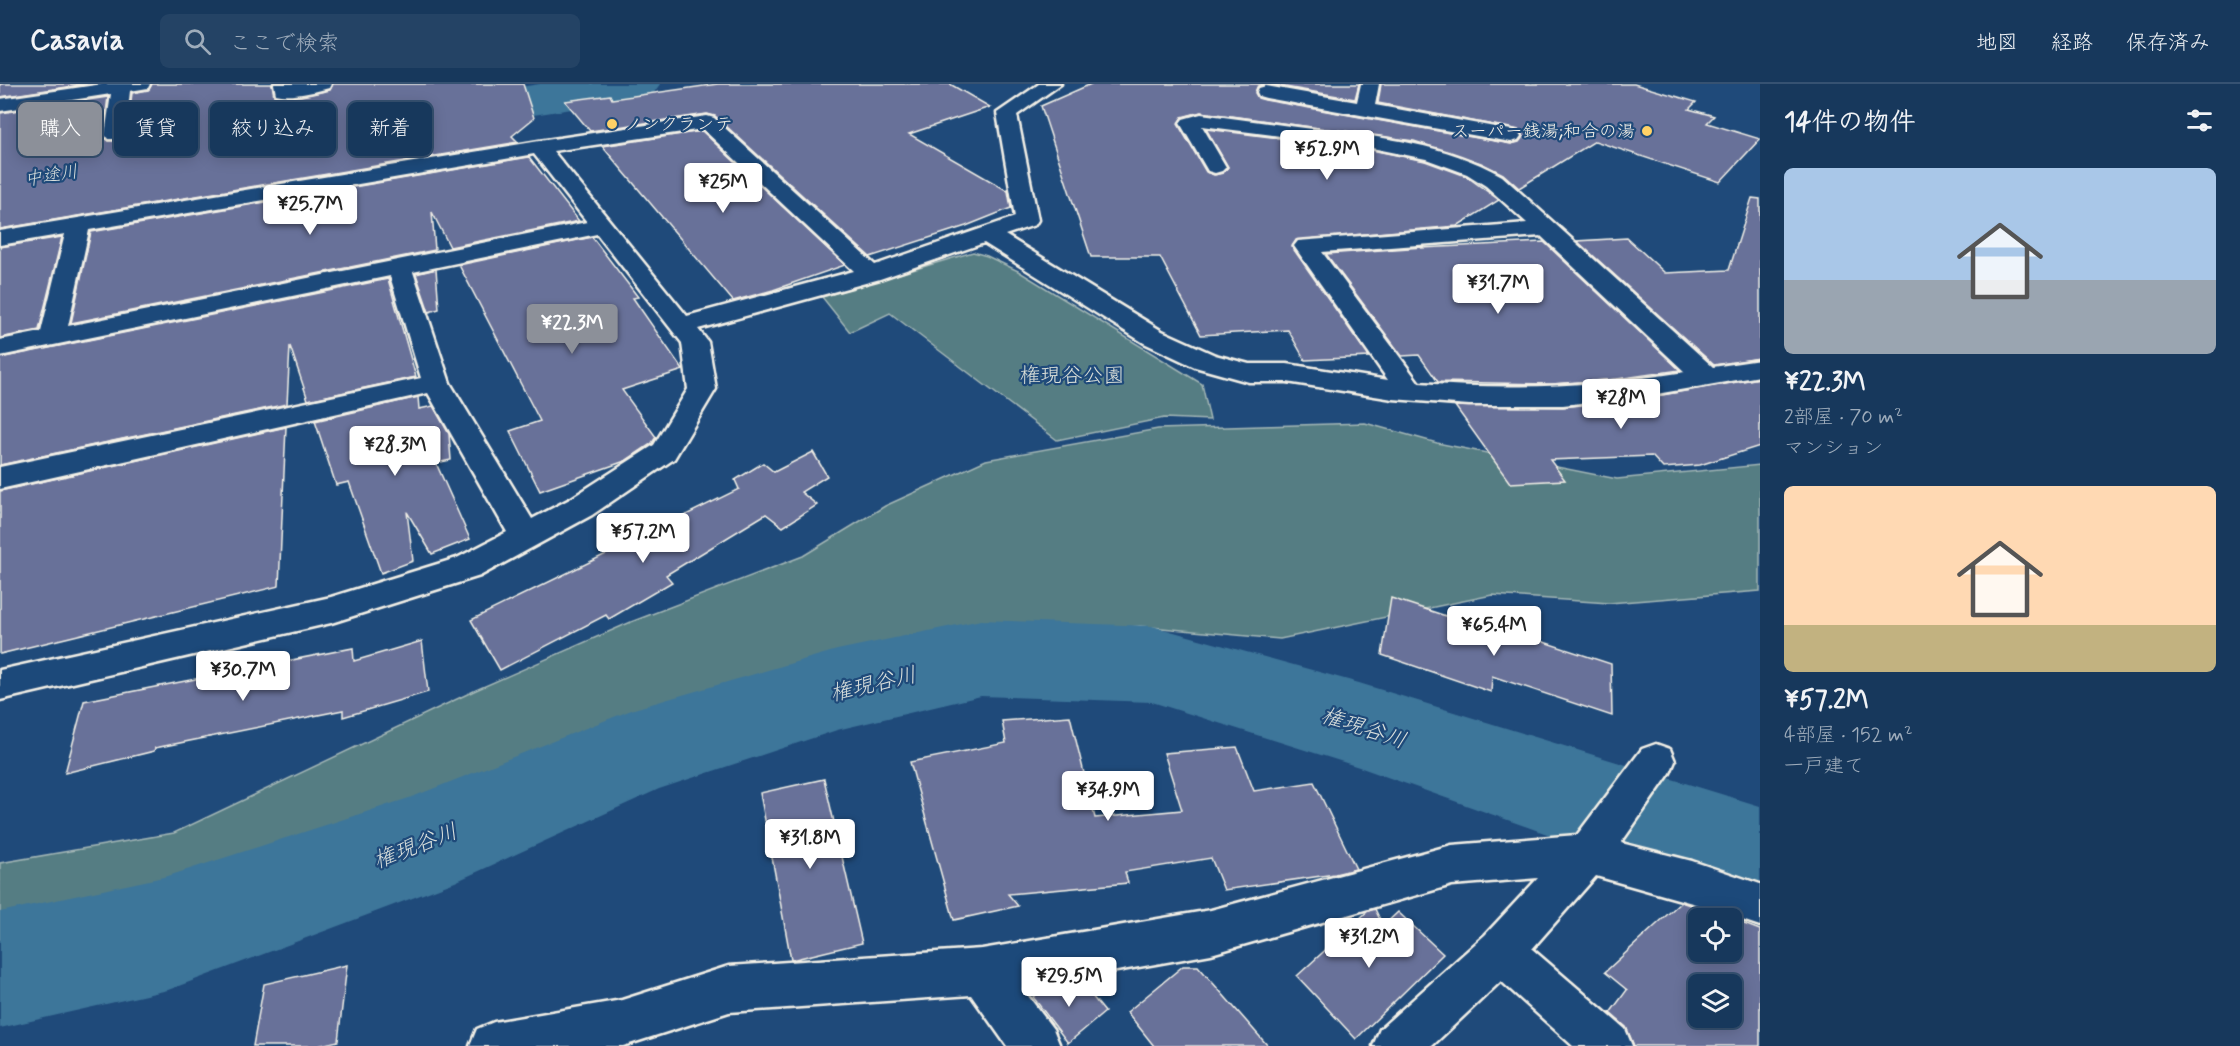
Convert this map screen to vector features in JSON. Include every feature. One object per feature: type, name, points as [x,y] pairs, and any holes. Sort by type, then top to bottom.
[{"type":"street","points":[[0,105],[141,84]]},
{"type":"street","points":[[283,84],[283,90],[322,84]]},
{"type":"street","points":[[682,325],[871,274],[1027,220],[1007,113],[1052,84]]},
{"type":"street","points":[[1365,109],[1370,84]]},
{"type":"street","points":[[119,102],[121,87]]},
{"type":"street","points":[[1266,92],[1511,136]]},
{"type":"street","points":[[1215,167],[1191,123],[1201,120],[1379,142],[1436,156],[1479,171],[1494,181],[1707,377]]},
{"type":"street","points":[[0,238],[539,147],[707,122],[871,274]]},
{"type":"street","points":[[0,685],[331,610],[468,567],[581,507],[664,452],[702,389],[695,342],[539,147]]},
{"type":"street","points":[[53,338],[79,224]]},
{"type":"street","points":[[0,348],[602,226]]},
{"type":"street","points":[[1410,391],[1306,246],[1546,229]]},
{"type":"street","points":[[986,234],[1154,337],[1205,361],[1249,373],[1287,373],[1410,391],[1469,396],[1563,396],[1645,387],[1760,368]]},
{"type":"street","points":[[399,267],[436,383],[526,536]]},
{"type":"street","points":[[0,478],[436,383]]},
{"type":"street","points":[[1397,1046],[1500,951],[1588,854],[1656,761]]},
{"type":"street","points":[[494,1046],[616,1035],[729,989],[982,972],[1211,932],[1452,865],[1588,854],[1692,882],[1760,905]]},
{"type":"street","points":[[1500,951],[1608,1046]]},
{"type":"street","points":[[982,972],[1036,1046]]},
{"type":"green space","name":"権現谷公園","points":[[973,252],[1018,271],[1202,384],[1210,420],[1164,418],[1057,440],[890,313],[850,332],[822,297]]},
{"type":"green space","points":[[1365,423],[1437,443],[1617,479],[1760,465],[1760,591],[1609,603],[1492,595],[1280,639],[1140,626],[980,640],[610,801],[508,850],[375,896],[257,855],[0,939],[0,863],[174,833],[476,690],[631,622],[803,556],[885,506],[986,460],[1158,429]]},
{"type":"building","points":[[0,84],[87,84],[0,97]]},
{"type":"building","points":[[152,84],[272,84],[274,96],[289,98],[330,90],[333,84],[523,84],[534,118],[512,136],[518,142],[0,229],[0,113],[18,110],[18,156],[102,156],[102,102],[74,102],[108,97],[103,136],[108,141],[114,141],[114,156],[198,156],[198,102],[131,102],[132,93],[148,90]]},
{"type":"building","points":[[718,84],[950,84],[990,107],[909,134],[1008,191],[1011,208],[966,226],[870,257],[715,116],[707,114],[590,131],[565,101],[610,95],[612,99]]},
{"type":"building","points":[[1091,84],[1265,84],[1257,87],[1255,93],[1258,98],[1511,144],[1519,142],[1523,137],[1519,130],[1378,103],[1381,84],[1634,84],[1696,102],[1689,109],[1714,116],[1707,123],[1760,139],[1720,182],[1595,141],[1519,188],[1503,174],[1481,163],[1414,141],[1201,112],[1182,117],[1178,124],[1206,172],[1214,175],[1223,173],[1228,167],[1206,129],[1367,149],[1425,161],[1466,176],[1499,200],[1457,226],[1296,240],[1292,247],[1369,357],[1305,360],[1288,330],[1201,335],[1160,257],[1091,257],[1041,106]]},
{"type":"building","points":[[1268,84],[1359,84],[1355,99]]},
{"type":"building","points":[[702,131],[845,265],[733,301],[602,146]]},
{"type":"building","points":[[529,157],[579,221],[450,247],[432,212],[435,250],[71,323],[91,232]]},
{"type":"building","points":[[1752,198],[1760,199],[1760,358],[1714,365],[1577,241],[1627,238],[1665,273],[1729,270]]},
{"type":"building","points":[[62,237],[39,330],[0,338],[0,247]]},
{"type":"building","points":[[592,237],[638,297],[633,298],[683,370],[622,390],[656,437],[652,443],[625,461],[540,491],[510,431],[540,421],[459,265]]},
{"type":"building","points":[[1544,242],[1680,370],[1617,379],[1552,384],[1438,382],[1419,355],[1402,356],[1326,254],[1423,247],[1421,248]]},
{"type":"building","points":[[436,269],[439,309],[429,312],[416,274]]},
{"type":"building","points":[[388,279],[416,377],[308,400],[290,346],[287,404],[0,465],[0,358]]},
{"type":"building","points":[[1760,378],[1760,446],[1700,465],[1663,468],[1652,456],[1550,460],[1565,480],[1510,483],[1455,406],[1563,407],[1645,398]]},
{"type":"building","points":[[418,397],[419,409],[433,406],[449,434],[451,460],[436,463],[470,539],[432,554],[407,512],[413,561],[381,573],[349,482],[336,485],[315,421]]},
{"type":"building","points":[[286,427],[279,586],[0,654],[0,491]]},
{"type":"building","points":[[813,452],[827,476],[801,492],[817,505],[783,527],[766,514],[666,575],[672,582],[609,619],[606,615],[500,670],[471,620],[739,489],[735,480],[763,463],[774,472]]},
{"type":"building","points":[[1391,598],[1504,635],[1504,629],[1611,664],[1612,716],[1492,676],[1491,692],[1382,655]]},
{"type":"building","points":[[422,641],[428,692],[343,717],[343,710],[155,748],[154,751],[65,773],[84,701],[353,648],[354,661]]},
{"type":"building","points":[[1070,716],[1095,818],[1182,810],[1164,753],[1237,747],[1254,791],[1314,782],[1356,869],[1224,890],[1211,858],[1125,872],[1128,883],[1008,894],[1018,906],[954,920],[910,762],[1006,743],[1002,721]]},
{"type":"building","points":[[824,779],[862,943],[791,960],[760,793]]},
{"type":"building","points":[[1681,902],[1699,908],[1688,908],[1688,962],[1742,962],[1742,923],[1760,930],[1760,1046],[1634,1046],[1626,1027],[1610,1013],[1627,990],[1605,972]]},
{"type":"building","points":[[1375,909],[1383,926],[1398,912],[1443,954],[1356,1039],[1297,976],[1368,911]]},
{"type":"building","points":[[347,965],[338,1041],[317,1046],[253,1046],[264,984]]},
{"type":"building","points":[[1183,966],[1198,966],[1268,1046],[1154,1046],[1127,1012]]},
{"type":"building","points":[[1079,980],[1105,1012],[1068,1043],[1033,997],[1047,986]]},
{"type":"waterway","name":"中途川","points":[[432,116],[636,84]]},
{"type":"waterway","name":"権現谷川","points":[[0,970],[168,933],[417,846],[634,753],[837,690],[981,658],[1152,664],[1359,725],[1760,858]]},
{"type":"place","name":"ノンクランテ","points":[[612,124]]},
{"type":"place","name":"スーパー銭湯;和合の湯","points":[[1647,131]]}]
